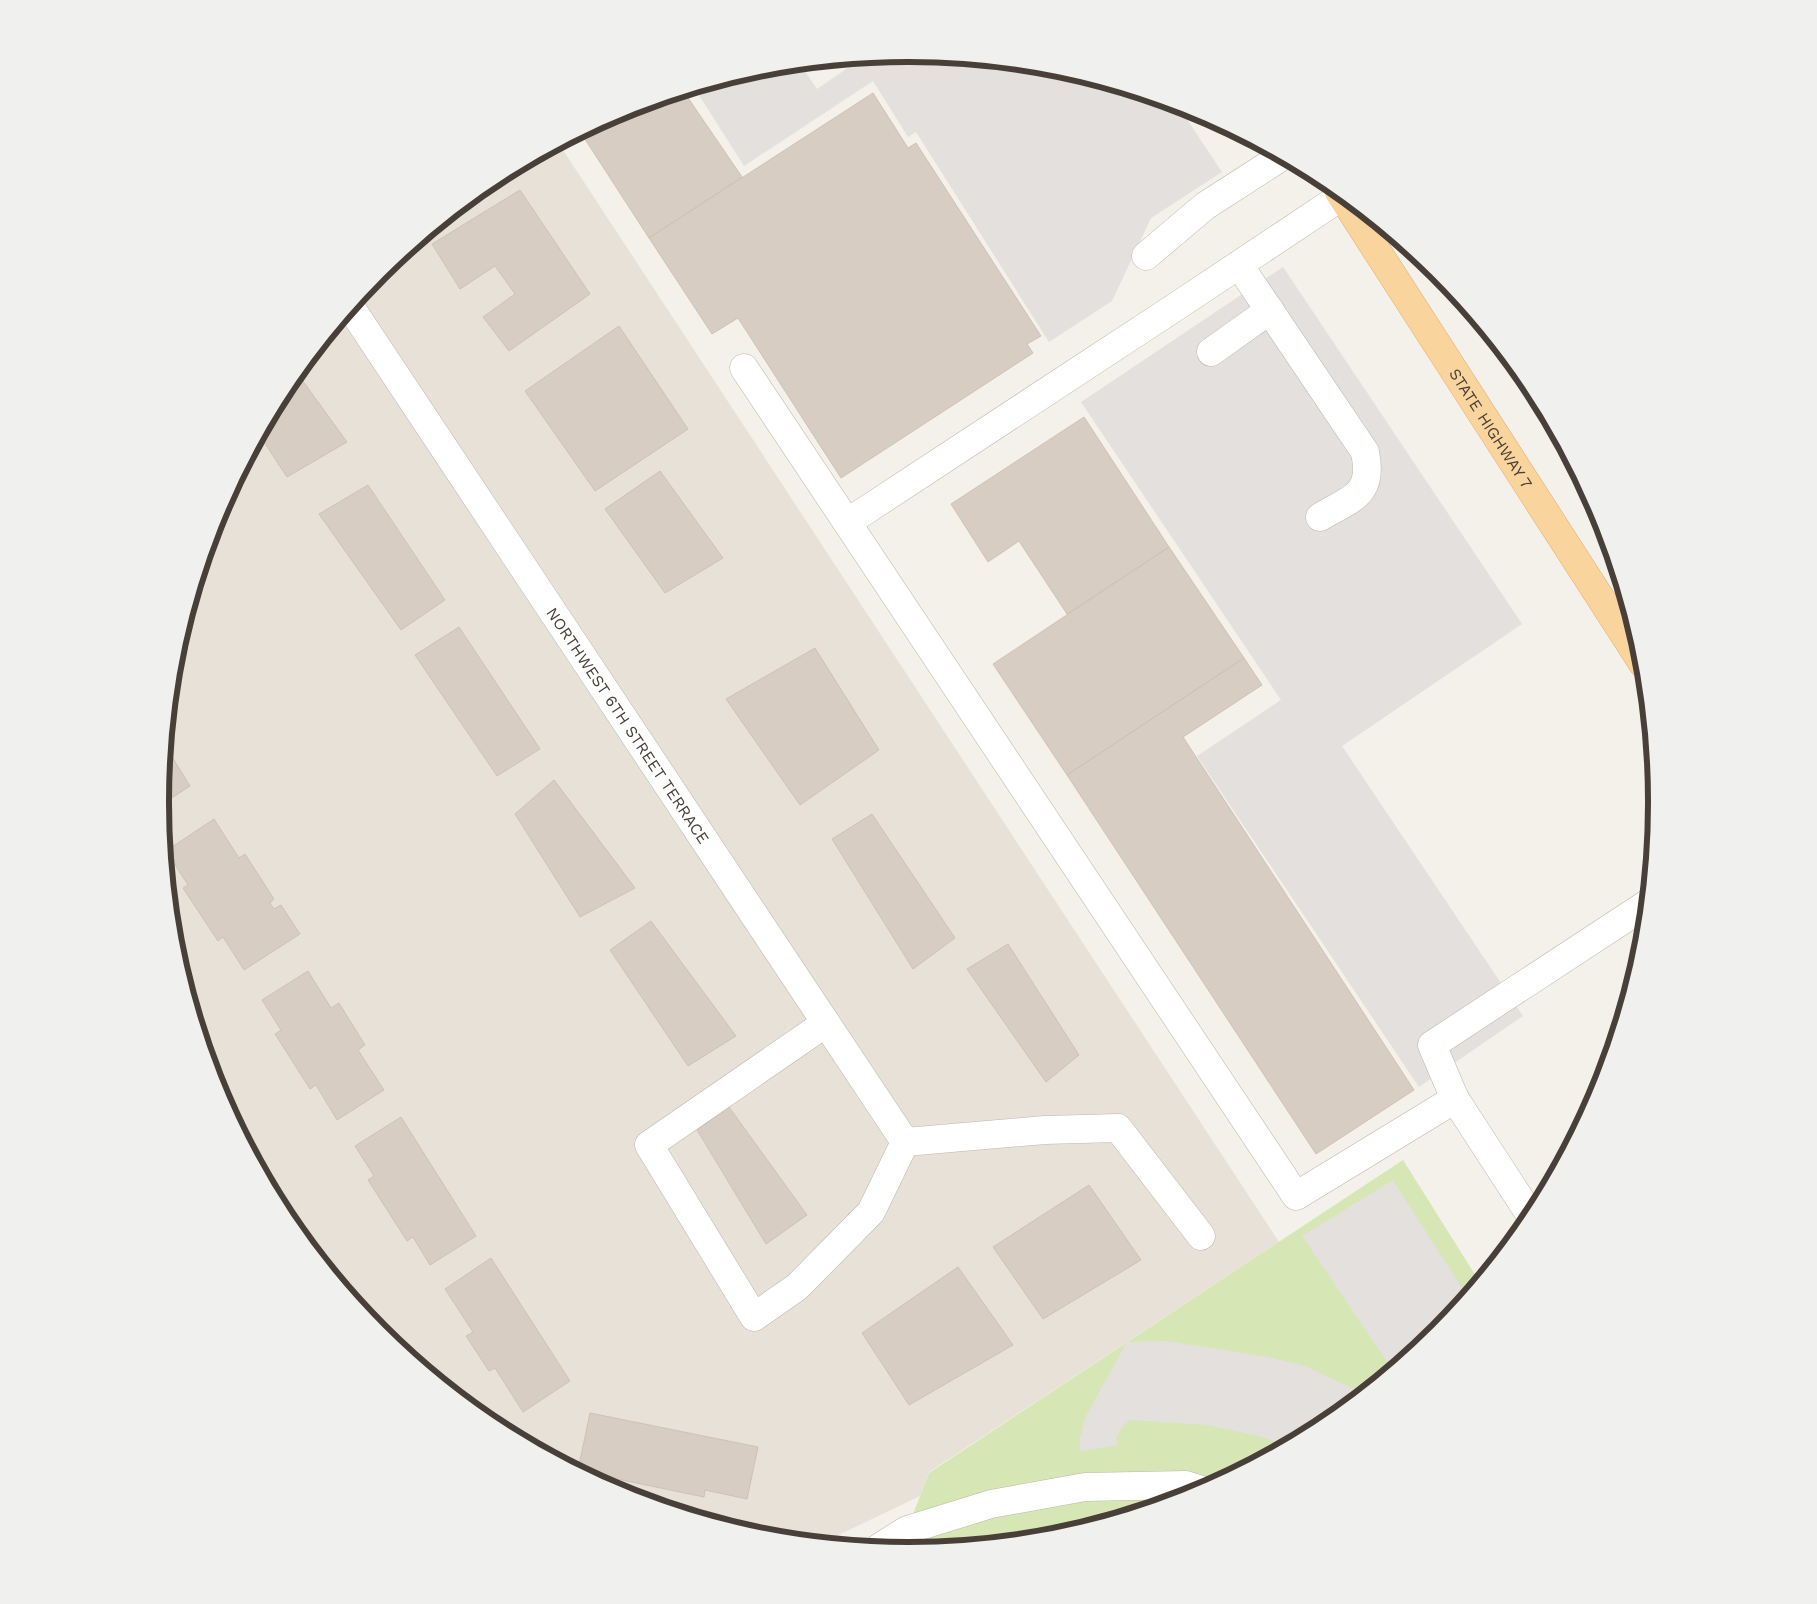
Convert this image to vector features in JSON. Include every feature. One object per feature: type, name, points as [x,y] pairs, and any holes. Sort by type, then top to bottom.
[{"type":"main road","name":"STATE HIGHWAY 7","points":[[1349,208],[1631,646]]},
{"type":"street","points":[[1146,256],[1204,206],[1275,161]]},
{"type":"street","points":[[848,522],[1239,265],[1335,198]]},
{"type":"street","points":[[1239,265],[1365,452],[1368,478],[1364,488],[1320,517]]},
{"type":"street","points":[[1211,352],[1270,310]]},
{"type":"street","name":"NORTHWEST 6TH STREET TERRACE","points":[[354,313],[906,1142]]},
{"type":"street","points":[[744,368],[1296,1196],[1455,1098]]},
{"type":"street","points":[[1526,1208],[1455,1098],[1432,1045],[1640,908]]},
{"type":"street","points":[[826,1022],[649,1145],[754,1317],[797,1287],[871,1212],[906,1142],[1045,1130],[1118,1128],[1201,1236]]},
{"type":"street","points":[[890,1541],[907,1530],[991,1504],[1085,1487],[1187,1486]]},
{"type":"shaded area","points":[[908,62],[957,64],[1053,77],[1100,88],[1185,117],[1222,172],[1151,218],[1112,301],[1049,342],[916,132],[908,137],[873,81],[744,166],[698,94],[764,77],[804,70],[817,89],[852,65],[860,64]]},
{"type":"shaded area","points":[[562,149],[1279,1242],[929,1472],[920,1496],[834,1537],[764,1527],[717,1516],[671,1502],[626,1485],[581,1465],[498,1417],[458,1389],[421,1358],[353,1290],[322,1252],[268,1172],[245,1129],[225,1085],[208,1040],[183,946],[175,899],[169,802],[175,705],[194,611],[208,564],[225,519],[245,475],[268,432],[322,352],[353,314],[386,279],[458,215],[498,187]]},
{"type":"shaded area","points":[[1283,267],[1522,624],[1342,746],[1523,1016],[1419,1087],[1197,756],[1281,700],[1081,402]]},
{"type":"shaded area","points":[[1393,1180],[1464,1291],[1431,1325],[1389,1364],[1302,1236]]},
{"type":"shaded area","points":[[1166,1341],[1268,1357],[1305,1366],[1357,1391],[1319,1417],[1278,1442],[1255,1435],[1207,1425],[1130,1420],[1121,1428],[1116,1439],[1118,1445],[1080,1452],[1080,1438],[1086,1416],[1127,1342]]},
{"type":"green space","points":[[1403,1160],[1476,1276],[1431,1325],[1396,1358],[1359,1389],[1319,1417],[1236,1465],[1146,1502],[1100,1516],[1053,1527],[1005,1535],[957,1540],[889,1541],[907,1530],[929,1473]]},
{"type":"building","points":[[873,93],[908,148],[916,143],[1041,336],[1027,344],[1033,353],[841,478],[738,318],[712,334],[649,238]]},
{"type":"building","points":[[687,97],[742,177],[649,238],[584,138],[626,119]]},
{"type":"building","points":[[520,190],[590,294],[509,351],[483,317],[515,294],[495,266],[460,289],[432,244]]},
{"type":"building","points":[[619,326],[688,429],[595,491],[525,391]]},
{"type":"building","points":[[302,380],[347,442],[287,477],[263,441]]},
{"type":"building","points":[[1084,417],[1169,547],[1067,614],[1019,541],[988,562],[951,504]]},
{"type":"building","points":[[660,471],[723,558],[665,593],[605,509]]},
{"type":"building","points":[[368,485],[445,600],[401,630],[319,514]]},
{"type":"building","points":[[1169,547],[1244,658],[1067,775],[993,664]]},
{"type":"building","points":[[459,627],[540,749],[497,776],[415,655]]},
{"type":"building","points":[[815,648],[879,750],[800,805],[726,699]]},
{"type":"building","points":[[1244,658],[1262,685],[1183,737],[1414,1090],[1316,1154],[1067,775]]},
{"type":"building","points":[[171,755],[190,786],[169,800]]},
{"type":"building","points":[[554,780],[635,888],[580,917],[515,814]]},
{"type":"building","points":[[872,814],[955,938],[913,969],[832,839]]},
{"type":"building","points":[[214,819],[239,858],[245,854],[274,899],[270,903],[274,909],[281,905],[300,934],[244,970],[223,937],[218,941],[183,888],[188,885],[172,860],[171,848]]},
{"type":"building","points":[[651,921],[736,1036],[688,1066],[610,950]]},
{"type":"building","points":[[1008,944],[1079,1055],[1046,1082],[967,969]]},
{"type":"building","points":[[308,971],[331,1008],[339,1003],[365,1045],[358,1050],[384,1090],[337,1120],[316,1085],[310,1089],[275,1034],[281,1030],[262,1000]]},
{"type":"building","points":[[729,1107],[807,1215],[766,1244],[697,1130]]},
{"type":"building","points":[[401,1117],[476,1236],[430,1265],[413,1237],[407,1241],[368,1180],[374,1176],[355,1146]]},
{"type":"building","points":[[1089,1185],[1141,1260],[1043,1319],[993,1247]]},
{"type":"building","points":[[491,1258],[570,1381],[523,1412],[495,1368],[489,1371],[466,1336],[473,1332],[445,1289]]},
{"type":"building","points":[[958,1267],[1013,1345],[909,1405],[862,1333]]},
{"type":"building","points":[[590,1413],[758,1447],[747,1499],[705,1490],[704,1497],[609,1477],[579,1464]]}]
